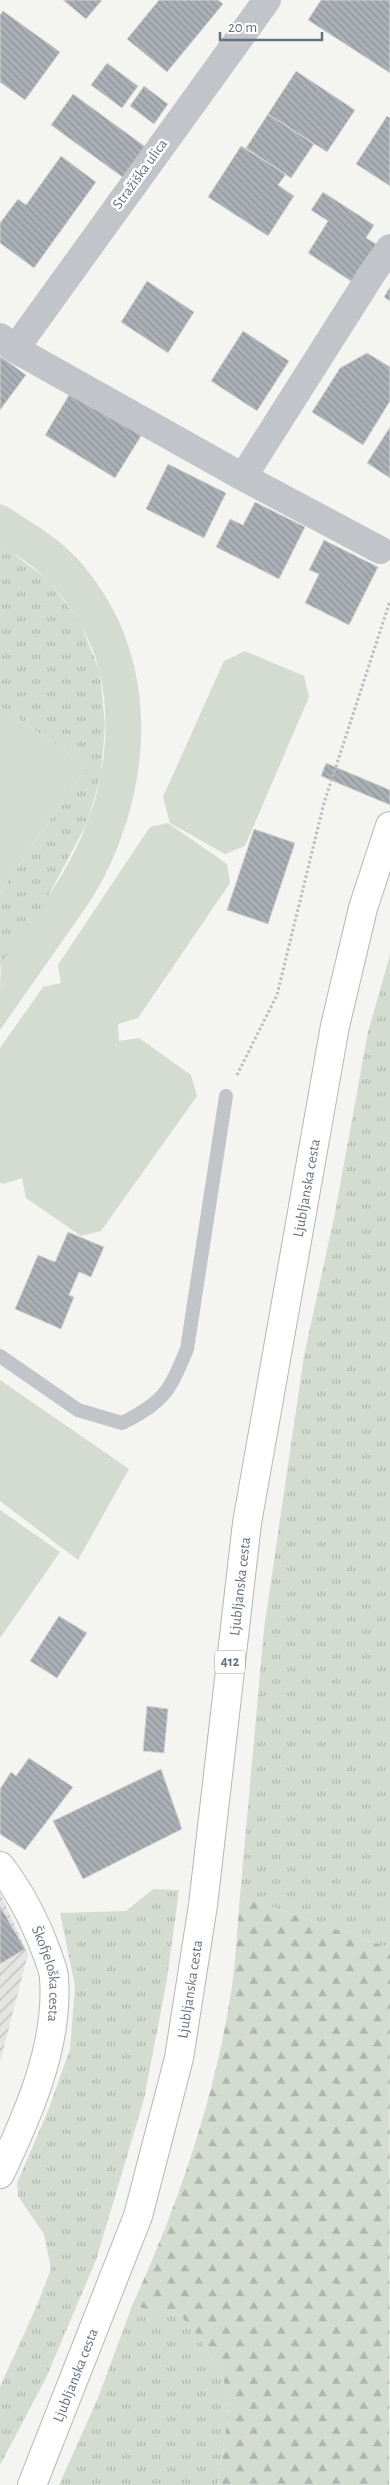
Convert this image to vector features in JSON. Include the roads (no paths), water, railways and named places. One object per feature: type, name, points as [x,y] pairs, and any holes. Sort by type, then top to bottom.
[{"type":"main road","name":"Ljubljanska cesta","points":[[32,2485],[138,2216],[179,2058],[203,1905],[245,1532],[258,1456],[336,1026],[363,908],[390,826]]},
{"type":"main road","name":"Škofjeloška cesta","points":[[0,1866],[16,1886],[38,1926],[54,1976],[53,2027],[39,2078],[13,2146],[0,2174]]},
{"type":"street","name":"Stražiška ulica","points":[[267,0],[7,343],[243,477],[380,550]]},
{"type":"street","points":[[243,477],[390,248]]},
{"type":"lane","points":[[0,1356],[78,1410],[122,1423],[149,1409],[171,1387],[187,1349],[226,1096]]}]
